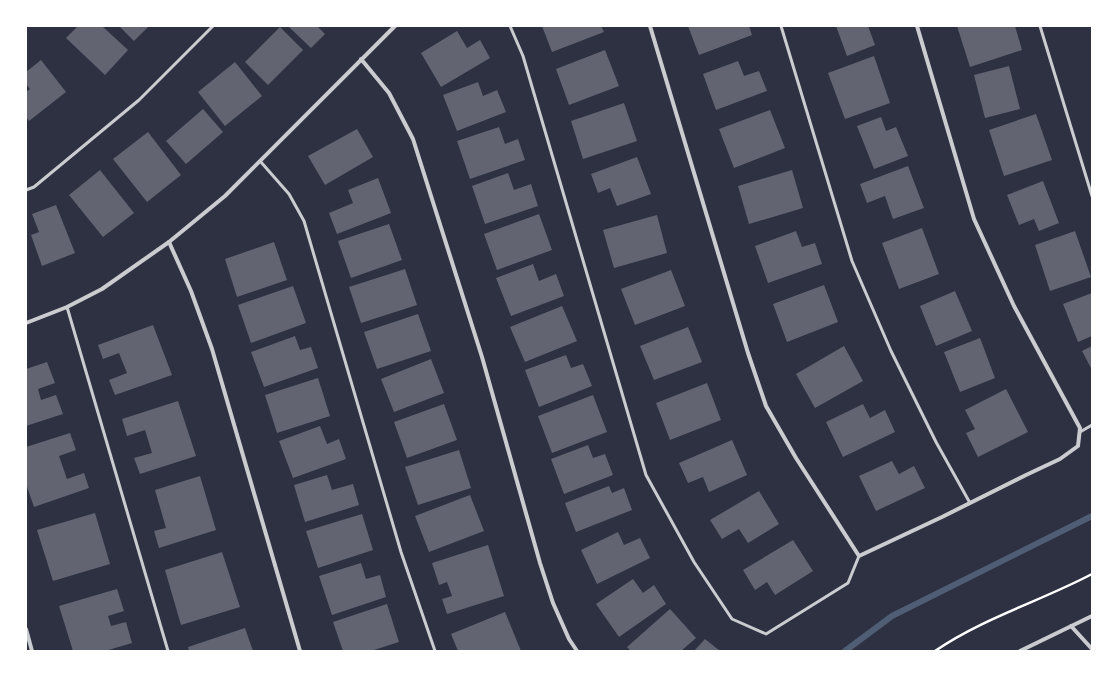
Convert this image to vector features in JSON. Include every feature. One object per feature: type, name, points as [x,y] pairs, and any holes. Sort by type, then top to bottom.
[{"type":"street","points":[[26,323],[68,307],[102,289],[169,242],[225,196],[361,58],[395,26]]},
{"type":"street","points":[[650,26],[748,353],[766,406],[796,458],[859,556],[1060,459],[1078,446],[1080,432],[1080,428],[1014,306],[974,219],[917,26]]},
{"type":"street","points":[[361,58],[389,92],[413,139],[482,357],[540,563],[553,603],[569,639],[578,651]]},
{"type":"street","points":[[169,242],[191,291],[212,349],[300,651]]},
{"type":"street","points":[[1020,651],[1092,616]]},
{"type":"street","points":[[1071,626],[1092,649]]},
{"type":"street","points":[[26,629],[32,651]]},
{"type":"lane","points":[[26,190],[34,187],[140,100],[213,26]]},
{"type":"lane","points":[[510,26],[523,56],[646,475],[694,562],[732,620],[766,634],[848,583],[859,556]]},
{"type":"lane","points":[[781,26],[852,261],[891,351],[936,442],[970,503]]},
{"type":"lane","points":[[1040,26],[1092,196]]},
{"type":"lane","points":[[260,161],[289,194],[304,221],[401,552],[435,651]]},
{"type":"lane","points":[[68,307],[168,651]]},
{"type":"lane","points":[[1080,432],[1092,425]]},
{"type":"path","points":[[935,651],[948,642],[992,620],[1092,574]]},
{"type":"building","points":[[78,26],[102,26],[128,50],[105,75],[66,38]]},
{"type":"building","points":[[119,26],[149,26],[134,41]]},
{"type":"building","points":[[288,26],[319,26],[318,27],[325,34],[311,48]]},
{"type":"building","points":[[542,26],[601,26],[604,32],[552,52]]},
{"type":"building","points":[[688,26],[749,26],[752,35],[699,55]]},
{"type":"building","points":[[836,26],[868,26],[875,45],[847,56]]},
{"type":"building","points":[[957,26],[1015,26],[1022,50],[970,67]]},
{"type":"building","points":[[280,27],[303,50],[268,85],[245,62]]},
{"type":"building","points":[[457,31],[467,48],[480,40],[490,58],[441,87],[421,53]]},
{"type":"building","points":[[605,50],[619,86],[569,105],[556,69]]},
{"type":"building","points":[[874,56],[890,103],[845,119],[828,73]]},
{"type":"building","points":[[41,60],[66,92],[29,121],[26,117],[26,92],[30,89],[26,84],[26,72]]},
{"type":"building","points":[[738,61],[744,76],[759,71],[767,91],[716,110],[703,74]]},
{"type":"building","points":[[235,62],[262,96],[225,126],[198,92]]},
{"type":"building","points":[[1009,66],[1020,109],[985,118],[974,75]]},
{"type":"building","points":[[478,82],[483,96],[497,90],[506,112],[457,131],[443,95]]},
{"type":"building","points":[[624,103],[637,141],[583,159],[571,121]]},
{"type":"building","points":[[203,109],[223,132],[186,164],[166,141]]},
{"type":"building","points":[[770,110],[785,148],[734,168],[719,129]]},
{"type":"building","points":[[1036,114],[1052,160],[1004,176],[989,130]]},
{"type":"building","points":[[881,117],[886,131],[896,127],[908,156],[874,169],[857,126]]},
{"type":"building","points":[[499,127],[505,144],[518,139],[525,160],[470,179],[457,141]]},
{"type":"building","points":[[357,129],[373,157],[325,185],[308,156]]},
{"type":"building","points":[[148,132],[181,175],[147,202],[113,159]]},
{"type":"building","points":[[637,157],[651,194],[617,206],[610,188],[598,193],[591,174]]},
{"type":"building","points":[[908,166],[924,208],[893,219],[885,196],[867,203],[860,184]]},
{"type":"building","points":[[100,170],[134,213],[103,237],[69,195]]},
{"type":"building","points":[[792,170],[803,208],[749,224],[738,186]]},
{"type":"building","points":[[508,173],[514,190],[531,184],[538,206],[485,224],[472,186]]},
{"type":"building","points":[[378,178],[391,213],[337,234],[329,213],[353,203],[348,190]]},
{"type":"building","points":[[1043,181],[1059,223],[1039,231],[1034,219],[1019,225],[1007,195]]},
{"type":"building","points":[[56,205],[75,253],[42,266],[31,235],[39,232],[32,214]]},
{"type":"building","points":[[539,214],[552,250],[497,270],[484,234]]},
{"type":"building","points":[[657,215],[667,253],[614,268],[603,230]]},
{"type":"building","points":[[389,224],[402,260],[351,278],[338,241]]},
{"type":"building","points":[[922,228],[939,274],[899,289],[882,243]]},
{"type":"building","points":[[796,231],[802,247],[815,243],[822,264],[768,283],[755,246]]},
{"type":"building","points":[[1075,231],[1091,277],[1050,291],[1035,245]]},
{"type":"building","points":[[274,242],[287,280],[237,297],[225,259]]},
{"type":"building","points":[[533,264],[539,281],[556,274],[564,296],[511,316],[496,278]]},
{"type":"building","points":[[405,269],[417,305],[361,323],[349,287]]},
{"type":"building","points":[[671,270],[685,306],[635,325],[621,289]]},
{"type":"building","points":[[824,285],[838,322],[787,342],[773,304]]},
{"type":"building","points":[[293,286],[306,323],[251,343],[238,305]]},
{"type":"building","points":[[955,291],[972,331],[936,346],[920,306]]},
{"type":"building","points":[[1092,293],[1092,336],[1078,342],[1063,304]]},
{"type":"building","points":[[562,306],[577,341],[525,362],[510,327]]},
{"type":"building","points":[[418,314],[431,351],[377,369],[364,332]]},
{"type":"building","points":[[153,325],[172,375],[115,395],[109,380],[127,373],[119,353],[103,359],[98,345]]},
{"type":"building","points":[[688,327],[702,362],[654,380],[640,346]]},
{"type":"building","points":[[295,336],[300,350],[311,347],[318,368],[264,387],[251,352]]},
{"type":"building","points":[[980,338],[995,378],[960,392],[944,352]]},
{"type":"building","points":[[844,346],[863,381],[815,408],[796,374]]},
{"type":"building","points":[[1092,346],[1092,370],[1082,351]]},
{"type":"building","points":[[566,355],[571,368],[583,364],[592,386],[539,407],[525,370]]},
{"type":"building","points":[[431,359],[444,393],[394,412],[381,379]]},
{"type":"building","points":[[47,362],[55,383],[38,389],[41,400],[56,395],[63,414],[26,426],[26,369]]},
{"type":"building","points":[[318,378],[330,416],[277,433],[265,395]]},
{"type":"building","points":[[707,383],[721,420],[670,440],[656,403]]},
{"type":"building","points":[[1006,389],[1028,432],[978,457],[966,433],[975,429],[965,410]]},
{"type":"building","points":[[593,395],[607,432],[552,453],[538,416]]},
{"type":"building","points":[[178,401],[196,456],[140,474],[134,458],[152,453],[145,430],[127,436],[122,419]]},
{"type":"building","points":[[444,404],[457,440],[407,458],[394,422]]},
{"type":"building","points":[[863,404],[870,418],[885,410],[895,432],[843,457],[826,422]]},
{"type":"building","points":[[320,426],[327,444],[339,439],[346,459],[293,478],[279,441]]},
{"type":"building","points":[[70,433],[76,450],[59,456],[67,479],[84,473],[89,488],[34,507],[26,484],[26,447]]},
{"type":"building","points":[[732,440],[747,475],[709,492],[703,477],[688,483],[679,463]]},
{"type":"building","points":[[588,445],[593,458],[605,454],[613,475],[564,494],[551,459]]},
{"type":"building","points":[[459,450],[471,488],[418,505],[405,467]]},
{"type":"building","points":[[892,461],[899,474],[914,466],[925,488],[876,511],[859,476]]},
{"type":"building","points":[[327,475],[332,490],[353,484],[359,505],[305,522],[294,485]]},
{"type":"building","points":[[200,476],[216,530],[159,548],[154,531],[166,528],[155,490]]},
{"type":"building","points":[[609,486],[612,493],[624,488],[632,510],[576,532],[565,503]]},
{"type":"building","points":[[759,491],[779,524],[748,543],[739,529],[722,539],[710,520]]},
{"type":"building","points":[[470,495],[484,531],[429,552],[415,516]]},
{"type":"building","points":[[95,513],[110,564],[53,581],[37,530]]},
{"type":"building","points":[[362,514],[373,550],[318,568],[306,531]]},
{"type":"building","points":[[618,532],[624,545],[640,538],[650,558],[597,584],[581,550]]},
{"type":"building","points":[[793,540],[813,571],[775,595],[767,582],[755,590],[743,570]]},
{"type":"building","points":[[488,545],[504,596],[447,614],[442,599],[452,596],[447,582],[439,585],[432,563]]},
{"type":"building","points":[[222,552],[240,607],[181,625],[165,570]]},
{"type":"building","points":[[361,563],[366,579],[380,575],[386,597],[332,615],[319,576]]},
{"type":"building","points":[[633,579],[643,593],[654,585],[666,604],[619,637],[596,604]]},
{"type":"building","points":[[117,589],[124,611],[108,616],[111,626],[126,622],[132,643],[105,651],[73,651],[59,606]]},
{"type":"building","points":[[387,604],[399,642],[371,651],[343,651],[333,622]]},
{"type":"building","points":[[670,609],[696,638],[681,651],[631,651],[627,647]]},
{"type":"building","points":[[505,612],[521,651],[458,651],[451,634]]},
{"type":"building","points":[[245,628],[253,651],[189,651],[188,647]]},
{"type":"building","points":[[705,639],[720,651],[694,651]]},
{"type":"waterway","points":[[845,651],[892,616],[1092,516]]}]
